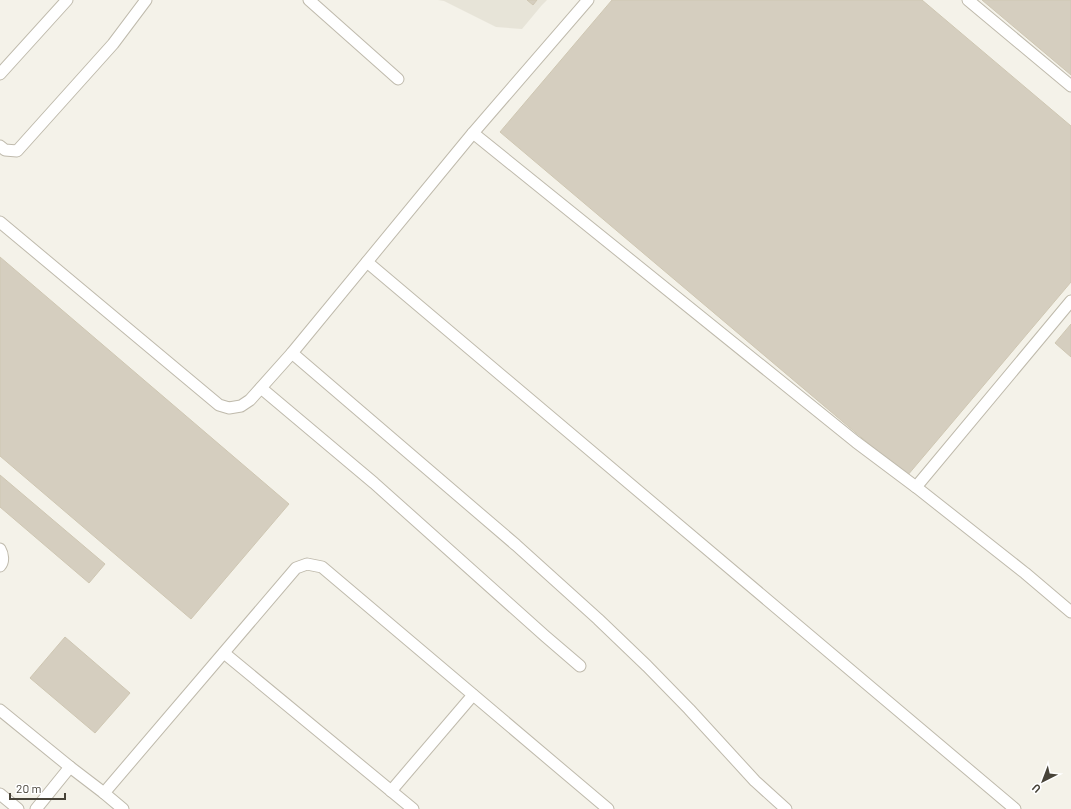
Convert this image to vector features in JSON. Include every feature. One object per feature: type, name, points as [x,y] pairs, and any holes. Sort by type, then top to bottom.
[{"type":"lane","points":[[0,74],[67,0]]},
{"type":"lane","points":[[0,146],[5,150],[17,151],[113,44],[146,0]]},
{"type":"lane","points":[[309,0],[398,79]]},
{"type":"lane","points":[[0,222],[219,405],[229,408],[241,406],[250,400],[292,353],[474,133],[588,0]]},
{"type":"lane","points":[[968,0],[1071,86]]},
{"type":"lane","points":[[474,133],[856,442],[1025,573],[1071,612]]},
{"type":"lane","points":[[366,262],[1015,809]]},
{"type":"lane","points":[[916,487],[1071,301]]},
{"type":"lane","points":[[292,353],[516,545],[598,619],[689,709],[755,781],[786,809]]},
{"type":"lane","points":[[260,388],[374,483],[580,666]]},
{"type":"lane","points":[[0,549],[2,552],[2,563],[0,566]]},
{"type":"lane","points":[[104,793],[296,568],[307,564],[322,567],[608,809]]},
{"type":"lane","points":[[224,653],[413,809]]},
{"type":"lane","points":[[391,791],[473,695]]},
{"type":"lane","points":[[0,710],[123,809]]},
{"type":"lane","points":[[36,809],[70,767]]},
{"type":"lane","points":[[0,794],[16,808]]},
{"type":"shaded area","points":[[438,0],[547,0],[522,29],[496,27],[444,1]]},
{"type":"building","points":[[527,0],[537,0],[533,5]]},
{"type":"building","points":[[612,0],[922,0],[1071,126],[1071,282],[907,476],[500,132]]},
{"type":"building","points":[[982,0],[1071,0],[1071,75]]},
{"type":"building","points":[[0,257],[289,504],[191,619],[0,456]]},
{"type":"building","points":[[1071,324],[1071,357],[1055,343]]},
{"type":"building","points":[[0,475],[105,564],[89,583],[0,507]]},
{"type":"building","points":[[65,637],[130,693],[95,733],[30,678]]}]
